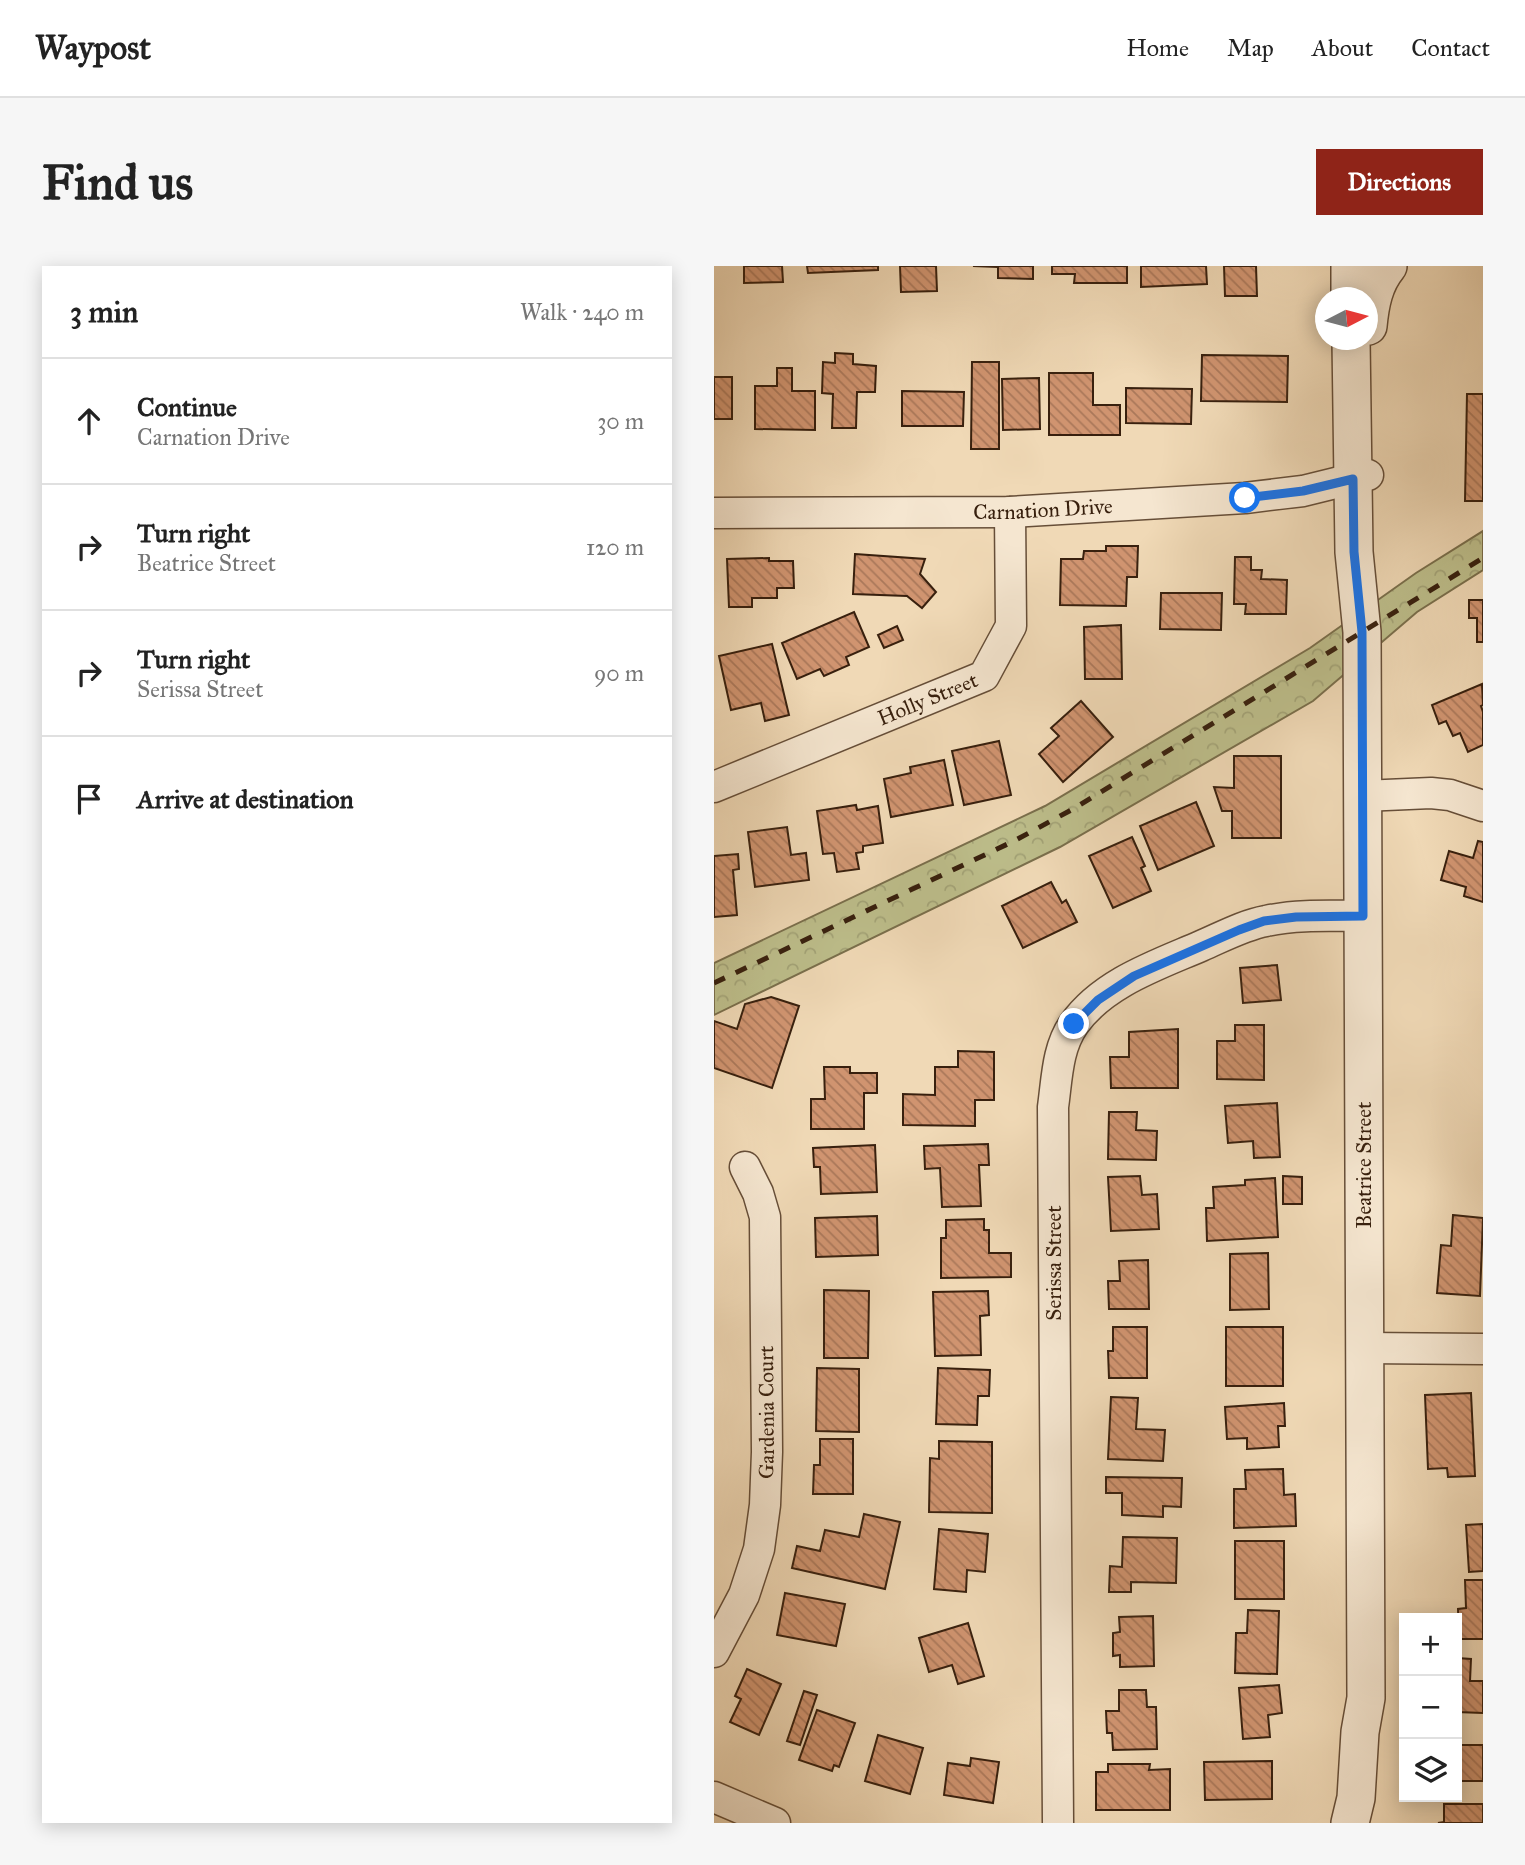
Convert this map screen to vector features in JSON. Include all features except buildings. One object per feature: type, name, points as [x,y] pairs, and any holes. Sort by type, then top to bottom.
[{"type":"street","points":[[1350,266],[1350,287]]},
{"type":"street","points":[[1376,287],[1388,266]]},
{"type":"street","name":"Beatrice Street","points":[[1350,1823],[1356,1798],[1360,1732],[1366,1698],[1362,632],[1369,549],[1352,350]]},
{"type":"street","name":"Beatrice Street","points":[[1361,477],[1367,350]]},
{"type":"street","name":"Carnation Drive","points":[[714,513],[1010,512],[1245,498],[1303,491],[1361,477]]},
{"type":"street","name":"Holly Street","points":[[714,787],[984,676],[1011,626],[1010,512]]},
{"type":"street","points":[[1363,796],[1431,793],[1450,795],[1483,806]]},
{"type":"street","name":"Serissa Street","points":[[1059,1823],[1053,1107],[1061,1050],[1074,1024],[1098,1000],[1134,976],[1264,921],[1296,917],[1363,916]]},
{"type":"street","name":"Gardenia Court","points":[[714,1653],[744,1595],[759,1549],[765,1505],[765,1217],[758,1193],[745,1167]]},
{"type":"street","points":[[1364,1348],[1483,1349]]},
{"type":"street","name":"Beatrice Street","points":[[1366,1698],[1377,1760],[1376,1802],[1372,1823]]},
{"type":"street","points":[[714,1797],[775,1823]]},
{"type":"green space","points":[[1483,531],[1483,570],[1417,612],[1313,701],[1060,847],[714,1015],[714,963],[1045,806],[1310,648],[1416,573]]},
{"type":"railway","points":[[714,983],[1014,841],[1073,809],[1483,558]]},
{"type":"route","points":[[1074,1024],[1098,1000],[1134,976],[1239,930],[1264,921],[1296,917],[1363,916],[1362,632],[1354,552],[1353,479],[1303,491],[1245,498]]}]
